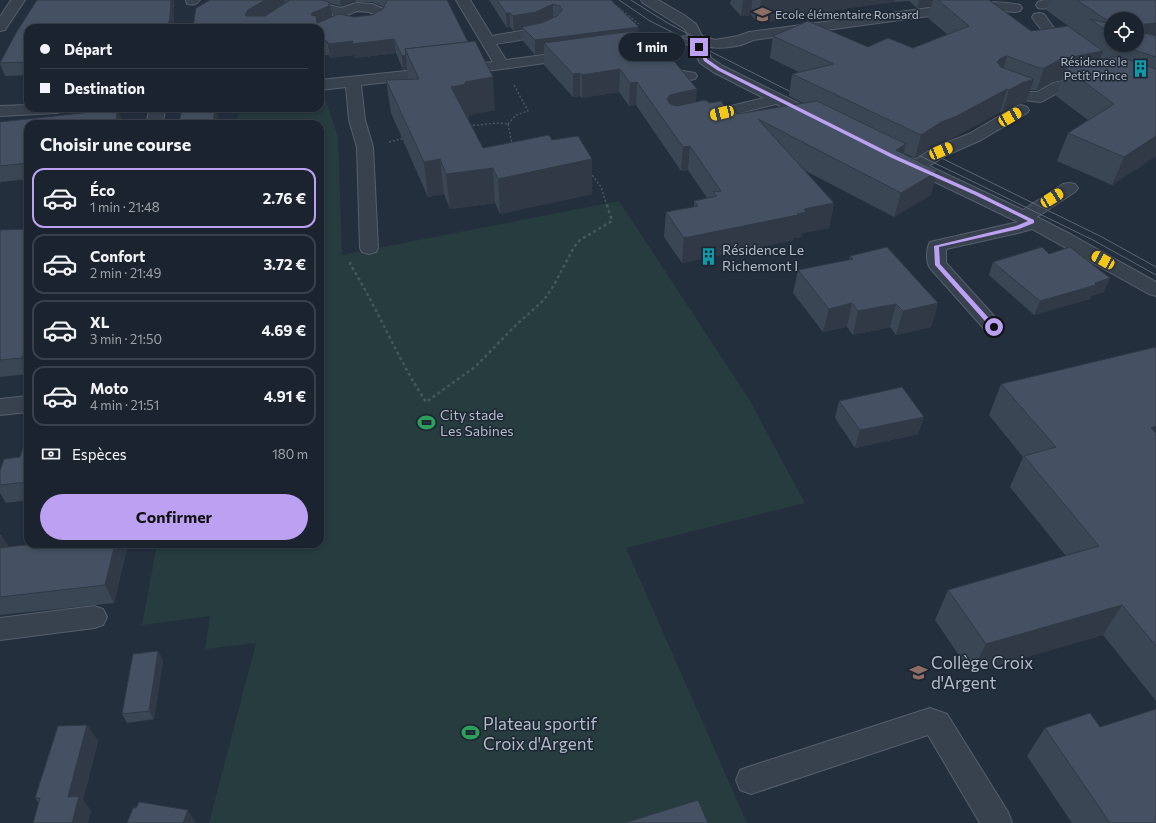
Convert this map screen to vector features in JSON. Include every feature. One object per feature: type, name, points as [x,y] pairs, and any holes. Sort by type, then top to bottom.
[{"type":"street","points":[[0,27],[18,0]]},
{"type":"street","points":[[463,0],[502,64]]},
{"type":"street","points":[[648,0],[680,18],[691,27],[705,60],[832,126]]},
{"type":"street","points":[[642,55],[662,43],[697,39],[715,44],[742,40],[749,36],[953,9],[987,6],[1015,8],[1024,14],[1041,11],[1056,0]]},
{"type":"street","points":[[295,3],[342,16],[348,24],[364,25],[377,20],[381,13],[365,4],[356,7],[342,16],[327,28]]},
{"type":"street","points":[[1041,11],[1048,30],[1079,53]]},
{"type":"street","points":[[488,42],[541,31],[554,24]]},
{"type":"street","points":[[697,39],[707,32],[741,33],[749,36]]},
{"type":"street","points":[[607,50],[642,55],[667,73],[690,76]]},
{"type":"street","points":[[324,85],[584,53]]},
{"type":"street","points":[[1000,86],[1029,97],[1040,97],[1058,86],[1102,77]]},
{"type":"street","points":[[353,82],[362,119],[365,147],[369,248]]},
{"type":"street","points":[[691,120],[768,102],[776,98]]},
{"type":"street","points":[[0,111],[24,110]]},
{"type":"street","points":[[917,166],[941,151],[975,137],[1021,110]]},
{"type":"street","points":[[894,157],[917,166],[1028,220],[1156,290]]},
{"type":"street","points":[[994,327],[937,264],[937,246],[1018,228],[1069,188]]},
{"type":"street","points":[[0,407],[24,404]]},
{"type":"street","points":[[0,629],[94,617]]},
{"type":"street","points":[[751,780],[930,721],[937,723],[997,823]]},
{"type":"path","points":[[469,126],[508,124],[516,115],[528,111],[502,64]]},
{"type":"path","points":[[508,124],[512,146]]},
{"type":"path","points":[[365,147],[410,137]]},
{"type":"path","points":[[369,248],[356,254],[350,264],[367,291],[378,316],[391,338],[408,374],[426,402],[475,366],[514,327],[544,300],[554,285],[574,247],[580,240],[612,221],[601,186],[592,174],[586,170]]},
{"type":"green space","points":[[324,95],[338,137],[342,255],[619,201],[749,399],[805,503],[626,548],[747,823],[209,823],[256,643],[205,649],[210,616],[142,625],[156,548],[324,548],[324,120],[238,120],[239,112],[324,112]]},
{"type":"building","points":[[37,0],[171,0],[168,24],[24,24],[24,62],[0,63],[16,33]]},
{"type":"building","points":[[210,0],[265,0],[248,10],[245,15],[265,16],[290,0],[322,0],[329,2],[329,6],[312,13],[311,15],[316,16],[317,23],[339,14],[354,17],[372,15],[383,9],[387,0],[447,0],[468,42],[405,49],[406,55],[402,56],[394,39],[352,44],[353,41],[328,44],[327,41],[324,41],[324,24],[194,24],[196,8]]},
{"type":"building","points":[[497,0],[611,0],[639,27],[535,40],[522,27],[541,23],[557,16],[562,10],[560,6],[553,4],[536,12],[513,16],[510,13],[506,13]]},
{"type":"building","points":[[938,0],[989,0],[1031,31],[1068,26],[1103,51],[1061,59],[1044,68],[1039,68],[1007,56],[1001,58],[997,62],[1001,67],[1034,79],[1009,90],[1007,89],[955,117],[941,122],[921,135],[792,74],[834,64],[773,36],[808,21],[868,47],[888,38],[913,48],[969,26]]},
{"type":"building","points":[[1077,0],[1156,0],[1156,23],[1144,24],[1144,12],[1104,12],[1104,18]]},
{"type":"building","points":[[1090,19],[1104,22],[1104,29]]},
{"type":"building","points":[[633,31],[651,48],[669,55],[697,89],[670,95],[667,99],[670,104],[677,106],[705,100],[710,103],[721,101],[725,106],[730,105],[737,114],[817,101],[906,144],[896,150],[938,171],[901,193],[758,119],[834,203],[804,209],[806,212],[797,214],[798,215],[684,238],[666,212],[698,206],[694,201],[717,196],[713,192],[721,191],[690,146],[683,147],[637,82],[630,83],[620,69],[582,75],[580,73],[573,74],[544,43]]},
{"type":"building","points":[[1144,33],[1156,36],[1156,57],[1140,52],[1144,52]]},
{"type":"building","points":[[475,41],[493,77],[465,82],[466,84],[451,87],[483,148],[549,135],[552,140],[578,136],[592,159],[498,179],[493,168],[446,174],[440,159],[424,162],[386,80],[419,79],[405,49]]},
{"type":"building","points":[[1118,56],[1156,69],[1156,136],[1124,157],[1068,133],[1114,104],[1066,68],[1073,64]]},
{"type":"building","points":[[91,112],[117,112],[116,120],[24,120],[24,163],[0,166],[0,122]]},
{"type":"building","points":[[181,112],[214,112],[214,120],[180,120]]},
{"type":"building","points":[[24,229],[24,351],[22,358],[0,360],[0,230]]},
{"type":"building","points":[[887,247],[938,303],[903,311],[896,304],[858,311],[852,303],[829,309],[798,270],[853,259],[850,256]]},
{"type":"building","points":[[1042,247],[1049,254],[1070,247],[1110,278],[1095,283],[1096,285],[1040,301],[993,262]]},
{"type":"building","points":[[1156,347],[1156,426],[1151,428],[1156,433],[1156,646],[1122,605],[986,644],[948,590],[1099,546],[1024,456],[1056,447],[1001,384]]},
{"type":"building","points":[[902,387],[924,417],[860,430],[839,401]]},
{"type":"building","points":[[24,447],[24,482],[0,485],[0,471],[4,459],[20,457]]},
{"type":"building","points":[[24,545],[24,548],[114,548],[105,585],[0,597],[0,548]]},
{"type":"building","points":[[158,651],[149,711],[122,714],[133,654]]},
{"type":"building","points":[[1156,709],[1156,823],[1110,823],[1045,728],[1090,713],[1100,727]]},
{"type":"building","points":[[87,725],[68,797],[79,796],[72,823],[33,823],[40,798],[35,798],[58,726]]},
{"type":"building","points":[[698,800],[708,823],[624,823]]},
{"type":"building","points":[[139,802],[188,810],[183,823],[127,823],[133,808],[136,808]]},
{"type":"tram line","points":[[619,0],[650,21],[799,96]]},
{"type":"tram line","points":[[631,0],[666,22],[705,43]]},
{"type":"tram line","points":[[917,146],[1102,237],[1156,267]]},
{"type":"tram line","points":[[910,151],[1093,240],[1156,275]]},
{"type":"place","name":"Ecole élémentaire Ronsard","points":[[762,14]]},
{"type":"place","name":"Résidence le Petit Prince","points":[[1140,68]]},
{"type":"place","name":"Résidence Le Richemont I","points":[[709,257]]},
{"type":"place","name":"City stade Les Sabines","points":[[427,422]]},
{"type":"place","name":"Collège Croix d'Argent","points":[[918,672]]},
{"type":"place","name":"Plateau sportif Croix d'Argent","points":[[470,733]]},
{"type":"route","points":[[699,47],[705,60],[718,69],[894,157],[977,194],[1032,222],[1018,228],[937,246],[937,264],[994,327]]}]
